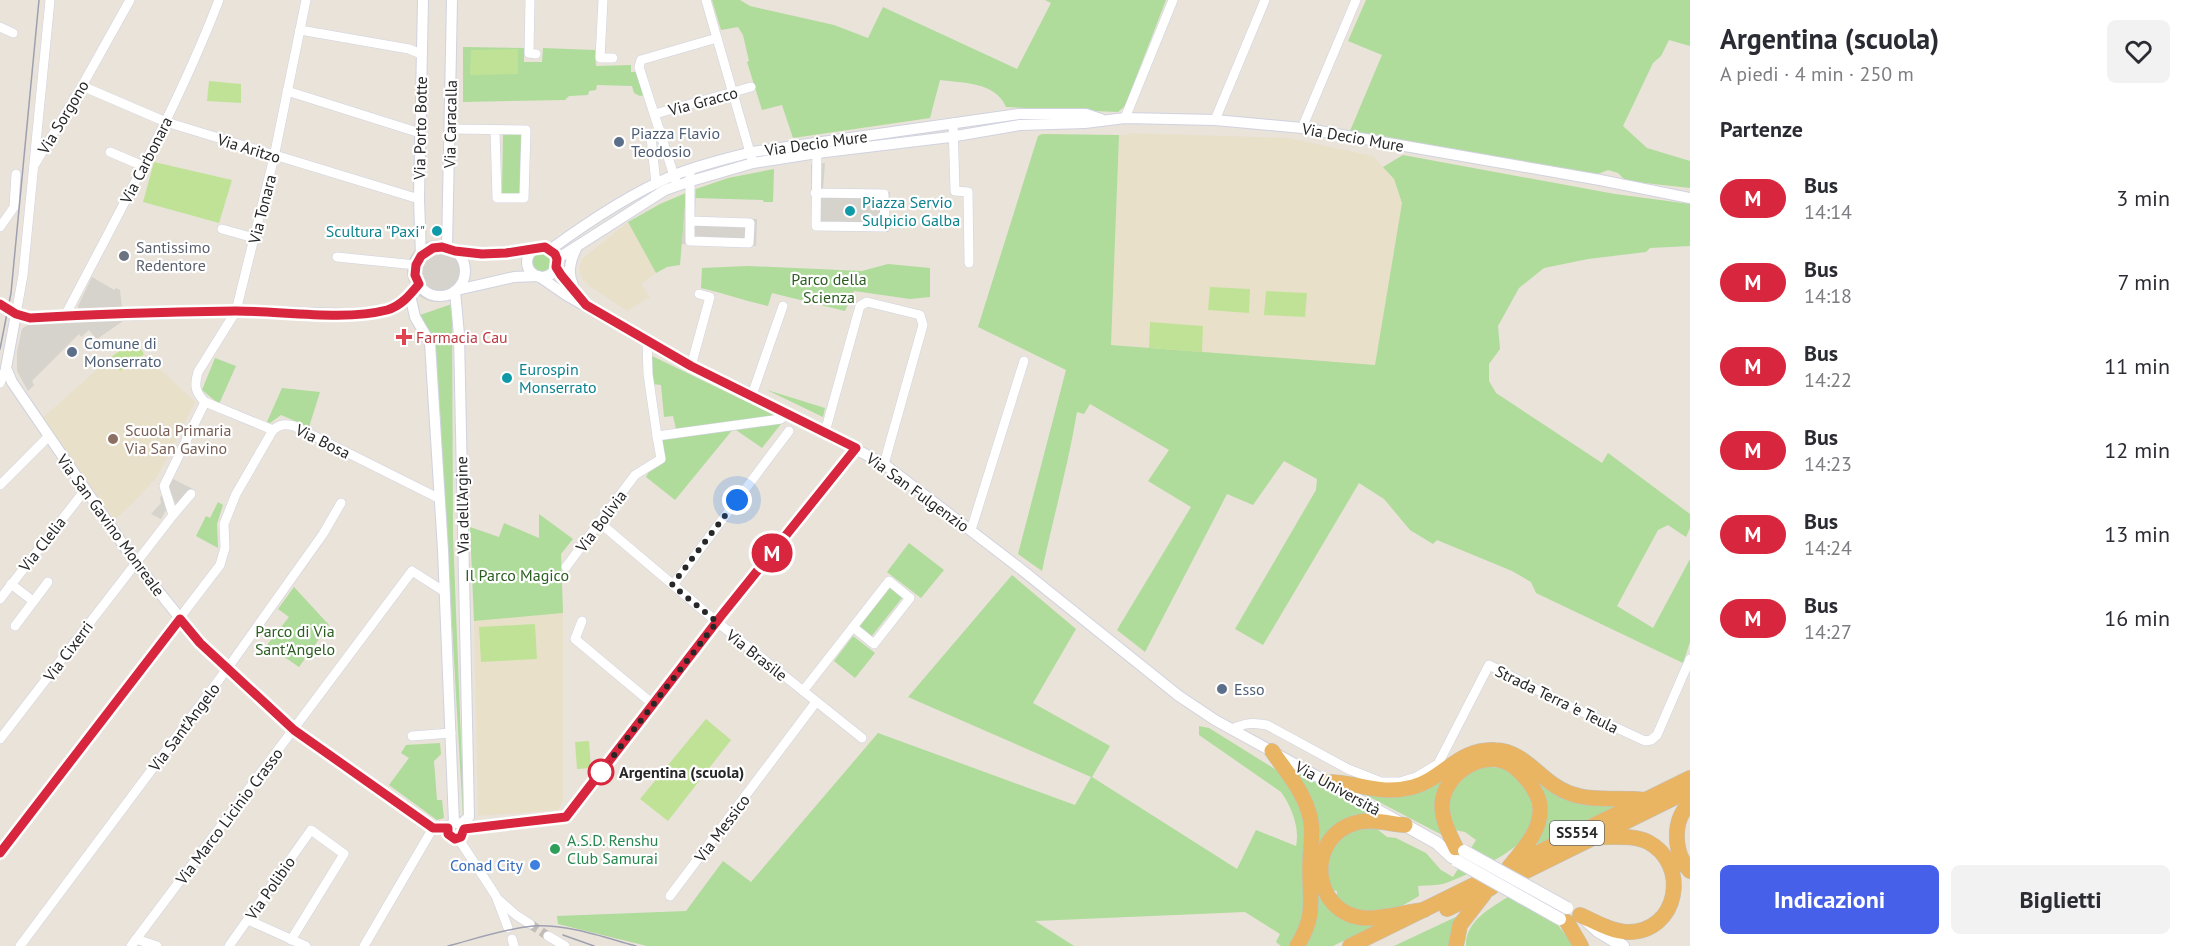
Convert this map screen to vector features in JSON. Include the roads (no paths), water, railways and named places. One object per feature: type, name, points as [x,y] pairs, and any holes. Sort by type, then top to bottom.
[{"type":"highway","points":[[1328,782],[1341,782],[1376,791],[1415,787],[1470,754],[1497,750],[1514,755],[1526,762],[1551,784],[1568,793],[1587,798],[1622,797],[1646,800]]},
{"type":"highway","points":[[1272,751],[1303,796],[1313,829],[1310,865],[1312,905],[1305,932],[1296,946]]},
{"type":"highway","points":[[1457,853],[1444,822],[1444,794],[1454,777],[1468,766],[1482,760],[1496,760],[1512,765],[1535,789],[1540,807],[1532,836],[1513,869]]},
{"type":"highway","name":"SS554","points":[[1513,869],[1690,778]]},
{"type":"highway","name":"SS554","points":[[1513,869],[1593,837],[1690,790]]},
{"type":"highway","points":[[1690,803],[1682,815],[1677,834],[1680,855],[1690,871]]},
{"type":"highway","points":[[1405,825],[1369,821],[1354,823],[1337,833],[1325,849],[1320,865],[1321,882],[1330,900],[1347,913],[1365,918],[1424,910]]},
{"type":"highway","points":[[1568,916],[1617,931],[1636,932],[1650,927],[1664,917],[1675,896],[1673,868],[1666,856],[1657,848],[1638,839],[1593,837]]},
{"type":"highway","points":[[1350,946],[1424,910],[1486,887]]},
{"type":"highway","points":[[1371,946],[1486,887]]},
{"type":"highway","points":[[1456,946],[1461,925],[1486,887]]},
{"type":"highway","points":[[1568,916],[1581,946]]},
{"type":"main road","name":"Via Università","points":[[1405,825],[1623,946]]},
{"type":"street","points":[[34,166],[50,0]]},
{"type":"street","name":"Via Sorgono","points":[[16,314],[23,274],[34,166],[130,0]]},
{"type":"street","name":"Via Carbonara","points":[[65,316],[166,122],[206,36],[219,0]]},
{"type":"street","name":"Via Tonara","points":[[205,402],[198,394],[195,383],[198,372],[236,311],[274,156],[306,0]]},
{"type":"street","name":"Via Porto Botte","points":[[418,260],[423,0]]},
{"type":"street","name":"Via Caracalla","points":[[451,249],[452,0]]},
{"type":"street","points":[[530,0],[529,53],[536,54]]},
{"type":"street","points":[[603,0],[600,58],[613,58]]},
{"type":"street","points":[[706,0],[753,158]]},
{"type":"street","points":[[1125,118],[1173,0]]},
{"type":"street","points":[[1215,120],[1265,0]]},
{"type":"street","points":[[1302,128],[1356,0]]},
{"type":"street","points":[[0,27],[13,33]]},
{"type":"street","points":[[300,30],[409,49],[421,54]]},
{"type":"street","points":[[676,181],[639,67],[641,60],[717,38]]},
{"type":"street","name":"Via Aritzo","points":[[82,86],[166,122],[419,199]]},
{"type":"street","name":"Via Gracco","points":[[655,114],[751,87]]},
{"type":"street","points":[[287,91],[420,133]]},
{"type":"street","name":"Via Decio Mure","points":[[545,248],[656,184],[676,181],[753,158],[953,123],[1019,114],[1086,114],[1104,120]]},
{"type":"street","name":"Via Decio Mure","points":[[817,148],[953,136],[1020,125],[1085,123],[1125,118],[1215,120],[1302,128],[1690,198]]},
{"type":"street","points":[[953,123],[956,191],[968,192],[969,263]]},
{"type":"street","points":[[450,129],[526,130],[524,198],[496,198],[495,130]]},
{"type":"street","points":[[656,184],[651,137],[660,130]]},
{"type":"street","points":[[815,193],[884,194],[885,226],[816,226],[815,193],[817,148]]},
{"type":"street","points":[[110,152],[143,166]]},
{"type":"street","points":[[0,227],[14,207],[16,174]]},
{"type":"street","points":[[690,176],[690,221],[690,241],[749,243],[750,223],[690,221]]},
{"type":"street","name":"Via Decio Mure","points":[[557,263],[676,181]]},
{"type":"street","points":[[222,229],[254,238]]},
{"type":"street","points":[[433,248],[482,254],[545,248],[557,263],[550,274],[514,276],[445,296],[434,296],[427,293],[415,275],[418,260],[433,248]]},
{"type":"street","points":[[539,276],[530,271],[527,261],[530,252],[545,248]]},
{"type":"street","points":[[451,249],[461,258],[465,270],[462,283],[456,291]]},
{"type":"street","points":[[576,249],[569,275],[577,293]]},
{"type":"street","points":[[337,257],[418,260]]},
{"type":"street","name":"Via San Fulgenzio","points":[[557,263],[586,305]]},
{"type":"street","name":"Via San Fulgenzio","points":[[539,276],[566,295],[691,366],[786,412],[884,464],[971,530],[1157,679],[1221,723]]},
{"type":"street","points":[[0,304],[16,314],[30,318],[236,311],[348,314],[391,309],[410,295],[419,284]]},
{"type":"street","name":"Via dell'Argine","points":[[456,291],[459,332],[468,817],[457,828]]},
{"type":"street","points":[[691,366],[710,297],[699,294]]},
{"type":"street","name":"Via dell'Argine","points":[[410,295],[415,317],[430,343],[457,828]]},
{"type":"street","points":[[825,432],[860,306],[867,302],[920,315],[923,319],[923,326],[884,464]]},
{"type":"street","points":[[752,395],[783,306]]},
{"type":"street","points":[[0,382],[6,368],[16,314]]},
{"type":"street","points":[[647,342],[648,374],[657,436],[781,418],[786,412]]},
{"type":"street","points":[[971,530],[1024,361]]},
{"type":"street","name":"Via San Gavino Monreale","points":[[6,368],[12,382],[48,437],[135,562],[200,643],[294,730],[433,828]]},
{"type":"street","points":[[173,515],[164,486],[205,402]]},
{"type":"street","name":"Via Bosa","points":[[205,402],[273,430],[286,424],[294,426],[440,499]]},
{"type":"street","points":[[0,853],[220,565],[225,548],[224,524],[236,494],[273,430]]},
{"type":"street","points":[[672,585],[789,431]]},
{"type":"street","name":"Via Bolivia","points":[[566,567],[635,475],[661,459],[657,436]]},
{"type":"street","points":[[0,485],[48,437]]},
{"type":"street","points":[[364,946],[433,828],[457,828],[566,817],[856,448]]},
{"type":"street","name":"Via Clelia","points":[[0,599],[85,490]]},
{"type":"street","name":"Via Cixerri","points":[[0,740],[135,562],[191,494]]},
{"type":"street","name":"Via Sant'Angelo","points":[[20,946],[227,669],[323,534],[341,503]]},
{"type":"street","name":"Via Brasile","points":[[600,523],[717,622],[862,738]]},
{"type":"street","name":"Via Marco Licinio Crasso","points":[[133,943],[412,571],[445,592]]},
{"type":"street","points":[[803,691],[853,627],[889,581],[910,598],[874,644],[853,627]]},
{"type":"street","points":[[15,626],[48,582]]},
{"type":"street","points":[[11,584],[33,601]]},
{"type":"street","points":[[582,621],[575,639],[654,705]]},
{"type":"street","name":"Strada Terra 'e Teula","points":[[1236,730],[1242,724],[1254,722],[1267,725],[1348,769],[1381,782],[1400,782],[1416,777],[1437,764],[1489,665],[1645,741],[1657,735],[1690,659]]},
{"type":"street","name":"Via Messico","points":[[670,896],[816,702]]},
{"type":"street","name":"Via Università","points":[[1221,723],[1405,825]]},
{"type":"street","points":[[412,736],[451,733]]},
{"type":"street","points":[[457,828],[496,896],[508,928]]},
{"type":"street","name":"Via Polibio","points":[[230,946],[311,830],[344,854],[291,940]]},
{"type":"street","points":[[496,896],[506,907],[530,924]]},
{"type":"street","points":[[248,920],[306,946]]},
{"type":"street","points":[[548,936],[565,946]]},
{"type":"street","points":[[133,943],[157,946]]},
{"type":"tunnel","points":[[530,924],[548,936]]},
{"type":"tram line","points":[[0,349],[11,293],[39,0]]},
{"type":"tram line","points":[[448,946],[511,929],[533,926],[559,927],[585,932],[636,946]]},
{"type":"tram line","points":[[563,935],[594,946]]},
{"type":"place","name":"Piazza Flavio Teodosio","points":[[619,142]]},
{"type":"place","name":"Piazza Servio Sulpicio Galba","points":[[850,211]]},
{"type":"place","name":"Scultura \"Paxi\"","points":[[437,231]]},
{"type":"place","name":"Santissimo Redentore","points":[[124,256]]},
{"type":"place","name":"Farmacia Cau","points":[[404,337]]},
{"type":"place","name":"Comune di Monserrato","points":[[72,352]]},
{"type":"place","name":"Eurospin Monserrato","points":[[507,378]]},
{"type":"place","name":"Scuola Primaria Via San Gavino","points":[[113,439]]},
{"type":"place","name":"Esso","points":[[1222,689]]},
{"type":"place","name":"Argentina (scuola)","points":[[601,772]]},
{"type":"place","name":"A.S.D. Renshu Club Samurai","points":[[555,849]]},
{"type":"place","name":"Conad City","points":[[535,865]]},
{"type":"park label","name":"Parco della Scienza","points":[[829,288]]},
{"type":"park label","name":"Il Parco Magico","points":[[517,575]]},
{"type":"park label","name":"Parco di Via Sant'Angelo","points":[[295,640]]}]
